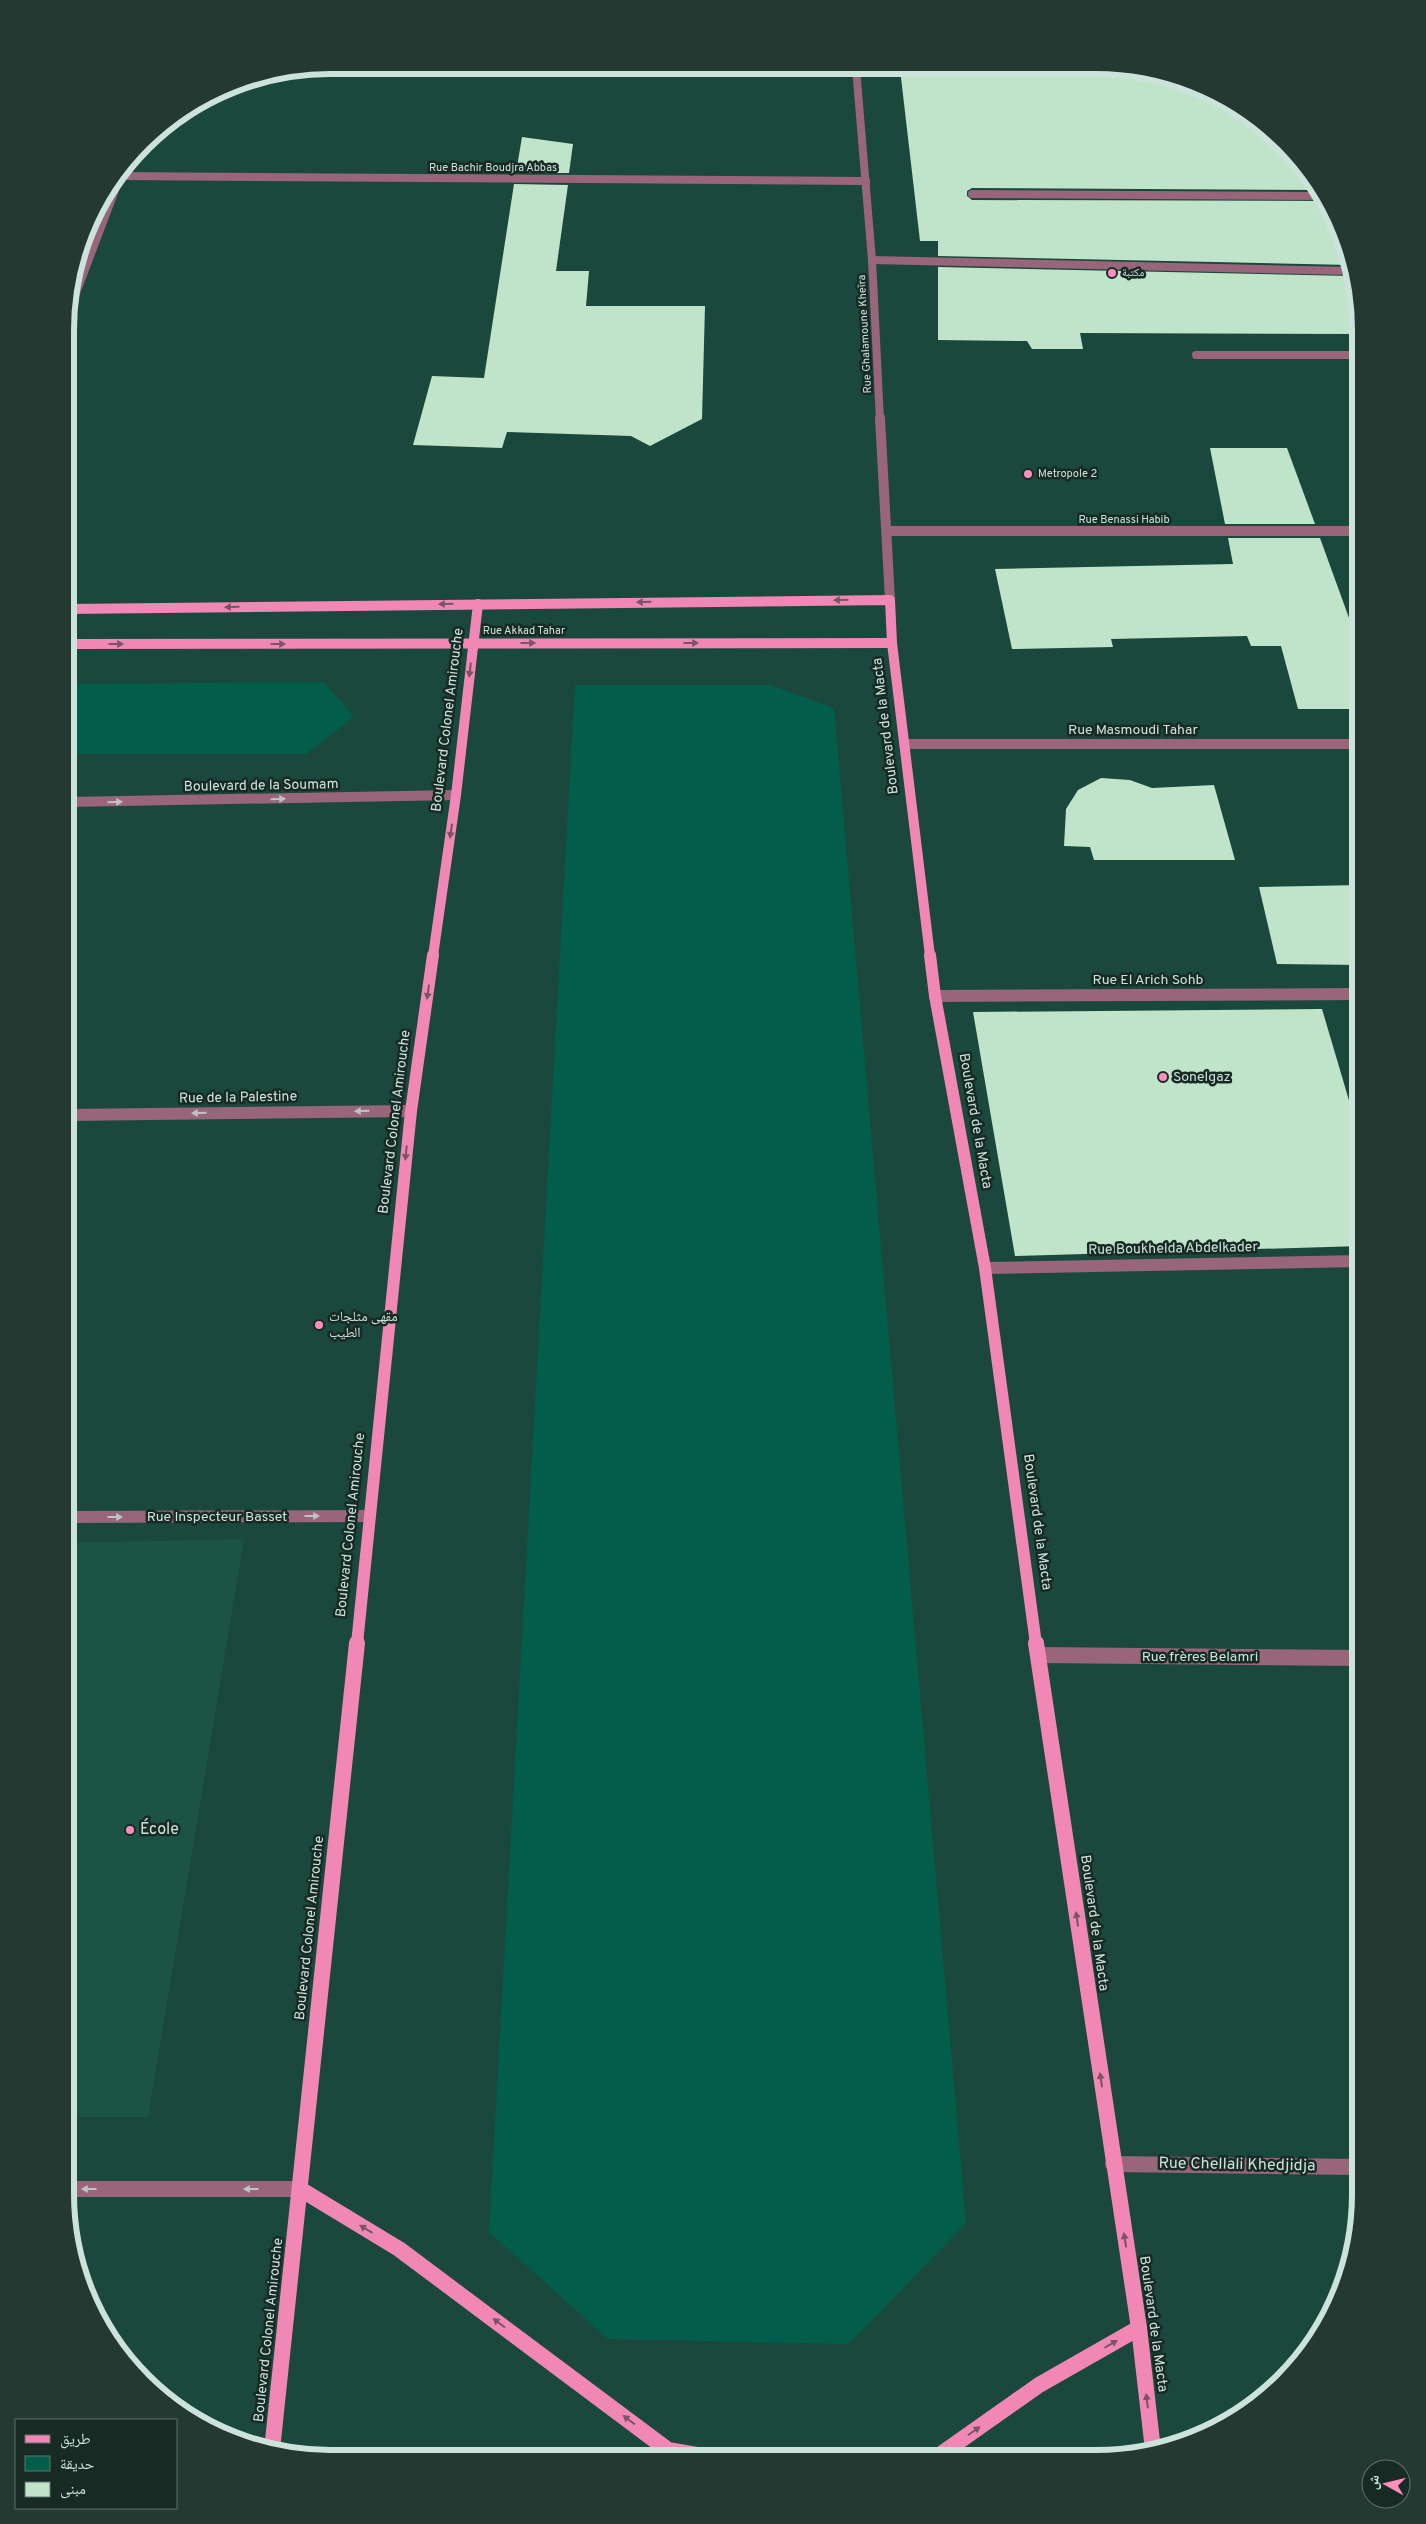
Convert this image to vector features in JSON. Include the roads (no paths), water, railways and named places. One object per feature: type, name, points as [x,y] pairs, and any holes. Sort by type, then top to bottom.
[{"type":"main road","name":"Rue Akkad Tahar","points":[[74,609],[890,600]]},
{"type":"main road","name":"Boulevard de la Macta","points":[[890,600],[892,643],[935,996],[985,1268],[1038,1655],[1138,2328],[1152,2444]]},
{"type":"main road","name":"Boulevard Colonel Amirouche","points":[[273,2444],[410,1111],[456,796],[478,604]]},
{"type":"main road","name":"Rue Akkad Tahar","points":[[74,644],[892,643]]},
{"type":"main road","points":[[300,2189],[399,2248],[659,2450]]},
{"type":"main road","points":[[946,2450],[1039,2385],[1138,2328]]},
{"type":"street","name":"Rue Ghalamoune Kheïra","points":[[857,74],[872,260],[888,531],[890,600]]},
{"type":"street","name":"Rue Bachir Boudjra Abbas","points":[[125,176],[866,181]]},
{"type":"street","points":[[77,290],[114,192]]},
{"type":"street","points":[[972,194],[1314,196]]},
{"type":"street","points":[[872,260],[1345,271]]},
{"type":"street","points":[[1196,355],[1352,355]]},
{"type":"street","name":"Rue Benassi Habib","points":[[888,531],[1352,531]]},
{"type":"street","name":"Rue Masmoudi Tahar","points":[[904,744],[1352,744]]},
{"type":"street","name":"Boulevard de la Soumam","points":[[74,802],[456,796]]},
{"type":"street","name":"Rue El Arich Sohb","points":[[935,996],[1352,994]]},
{"type":"street","name":"Rue de la Palestine","points":[[74,1115],[410,1111]]},
{"type":"street","name":"Rue Boukhelda Abdelkader","points":[[985,1268],[1352,1261]]},
{"type":"street","name":"Rue Inspecteur Basset","points":[[74,1518],[368,1516]]},
{"type":"street","name":"Rue frères Belamri","points":[[1038,1655],[1352,1658]]},
{"type":"street","name":"Rue Chellali Khedjidja","points":[[1113,2164],[1352,2167]]},
{"type":"street","points":[[74,2189],[300,2189]]},
{"type":"place","name":"مكتبة","points":[[1112,273]]},
{"type":"place","name":"Metropole 2","points":[[1028,474]]},
{"type":"place","name":"Sonelgaz","points":[[1163,1077]]},
{"type":"place","name":"مقهى مثلجات الطيب","points":[[319,1325]]},
{"type":"place","name":"École","points":[[130,1830]]}]
